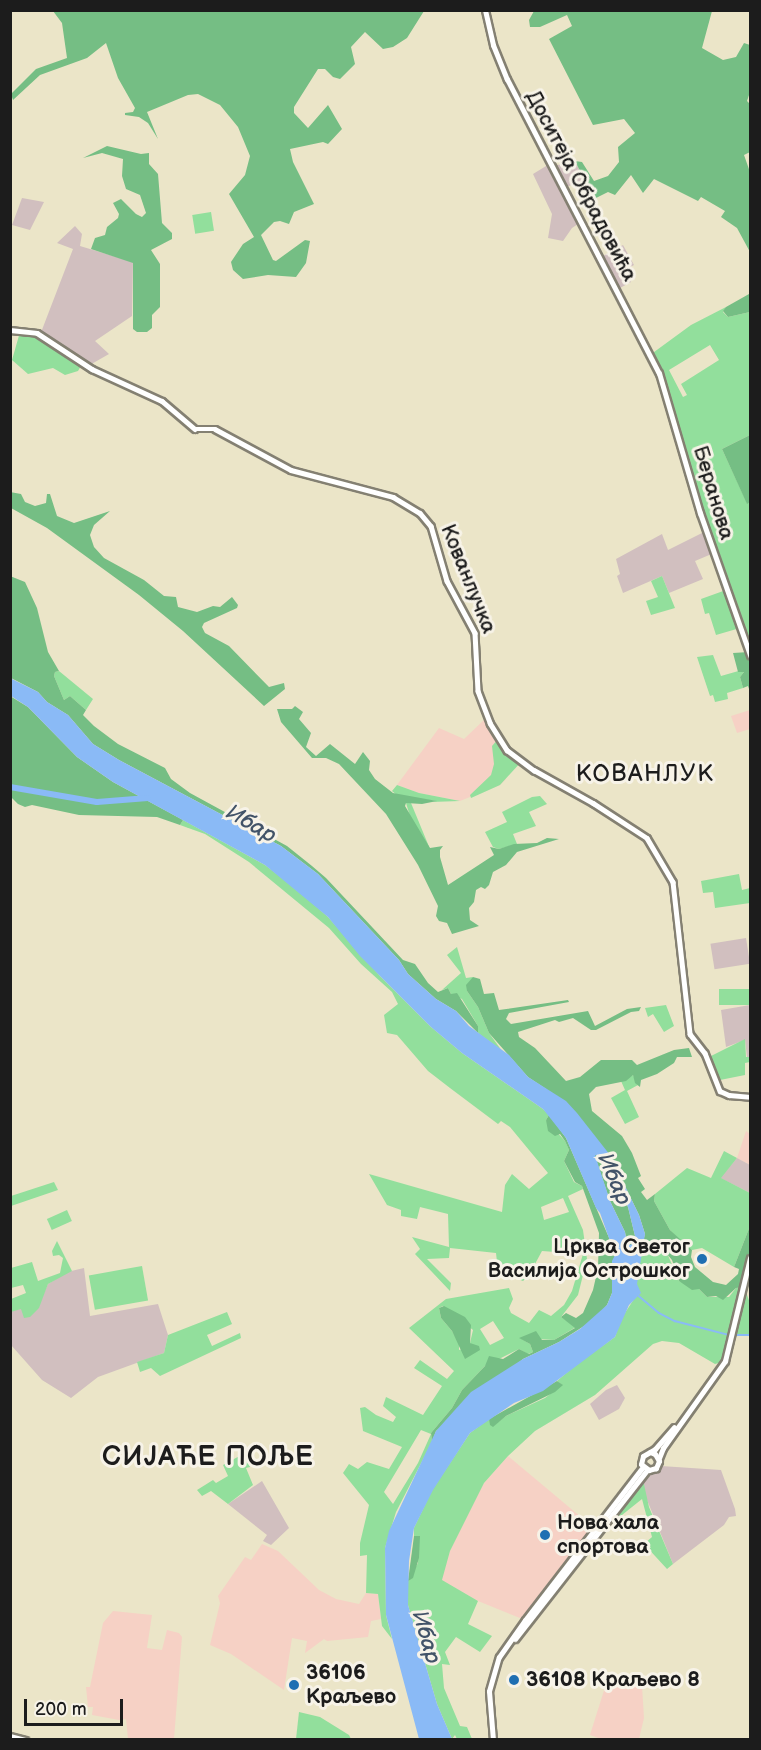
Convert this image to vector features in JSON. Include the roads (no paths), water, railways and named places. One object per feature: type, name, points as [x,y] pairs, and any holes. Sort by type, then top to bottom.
[{"type":"main road","name":"Доситеја Обрадовића","points":[[485,10],[493,45],[507,79],[659,374]]},
{"type":"main road","name":"Беранова","points":[[659,374],[700,513],[750,656]]},
{"type":"main road","points":[[645,1468],[656,1468],[663,1448],[722,1366],[730,1346],[750,1258]]},
{"type":"main road","points":[[645,1468],[641,1458],[650,1452],[697,1401]]},
{"type":"main road","points":[[650,1452],[659,1458]]},
{"type":"main road","points":[[491,1740],[489,1691],[495,1667],[525,1620],[645,1468]]},
{"type":"main road","points":[[10,1736],[25,1740]]},
{"type":"street","name":"Кованлучка","points":[[10,330],[37,333],[92,369],[169,405],[195,429],[215,429],[291,470],[393,497],[420,513],[430,526],[447,581],[475,633],[478,647],[478,691],[490,723],[507,750],[537,772],[593,803],[647,838],[673,882],[690,1034],[705,1053],[720,1091],[729,1095],[750,1097]]},
{"type":"water","points":[[10,678],[38,692],[47,702],[68,715],[93,744],[281,846],[318,874],[399,960],[408,974],[436,999],[456,1011],[469,1026],[509,1055],[528,1077],[566,1101],[610,1155],[639,1215],[645,1234],[637,1284],[641,1293],[629,1305],[615,1337],[543,1391],[514,1403],[470,1433],[433,1490],[414,1528],[409,1561],[408,1605],[437,1704],[452,1739],[419,1739],[386,1615],[385,1548],[389,1531],[436,1431],[471,1392],[523,1359],[580,1329],[607,1305],[612,1293],[612,1261],[615,1255],[600,1213],[566,1138],[543,1109],[462,1053],[431,1027],[360,956],[328,917],[265,865],[113,782],[77,757],[28,707],[11,696]],"holes":[[[595,1155],[598,1156],[608,1176],[615,1181],[628,1207],[635,1236],[631,1245],[627,1243],[625,1232],[610,1201]]]},
{"type":"waterway","name":"Ибар","points":[[10,787],[97,802],[148,798]]},
{"type":"waterway","points":[[639,1296],[659,1313],[675,1321],[729,1335]]},
{"type":"waterway","points":[[734,1335],[750,1335]]},
{"type":"place","name":"Црква Светог Василија Острошког","points":[[702,1259]]},
{"type":"place","name":"Нова хала спортова","points":[[545,1535]]},
{"type":"place","name":"36108 Краљево 8","points":[[514,1680]]},
{"type":"place","name":"36106 Краљево","points":[[294,1685]]},
{"type":"district","name":"КОВАНЛУК","points":[[645,774]]},
{"type":"district","name":"СИЈАЋЕ ПОЉЕ","points":[[208,1458]]}]
